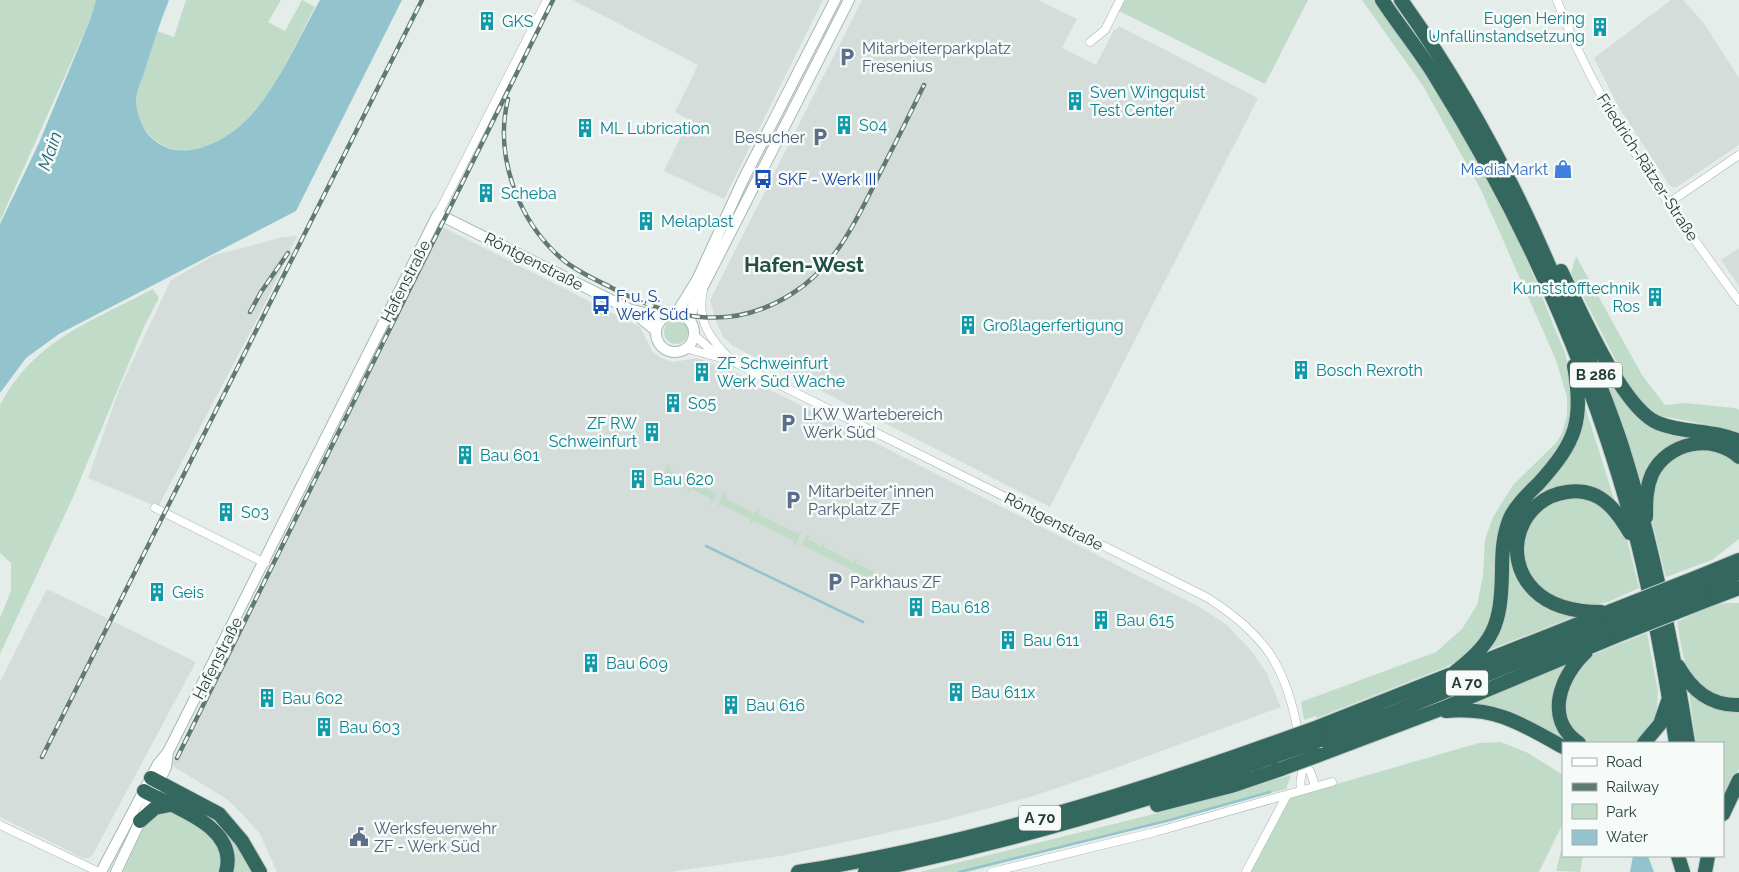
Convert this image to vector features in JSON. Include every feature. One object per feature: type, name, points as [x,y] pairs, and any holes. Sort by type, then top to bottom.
[{"type":"highway","name":"B 286","points":[[1382,0],[1431,70],[1482,156],[1532,252],[1569,336],[1609,444],[1638,545],[1669,698],[1676,742]]},
{"type":"highway","name":"B 286","points":[[1401,0],[1456,84],[1532,223],[1592,362],[1620,441],[1646,533],[1674,660],[1688,742]]},
{"type":"highway","points":[[1532,223],[1548,244],[1622,387],[1643,415],[1658,423],[1675,428],[1726,435],[1739,441]]},
{"type":"highway","points":[[1450,676],[1483,649],[1493,633],[1502,592],[1505,534],[1511,516],[1554,467],[1574,435],[1578,418],[1578,400],[1569,336]]},
{"type":"highway","points":[[1646,533],[1648,487],[1652,474],[1663,459],[1676,449],[1697,443],[1716,445],[1733,452],[1739,457]]},
{"type":"highway","points":[[1612,621],[1569,609],[1544,599],[1533,590],[1522,574],[1517,561],[1519,531],[1526,516],[1536,505],[1548,497],[1558,493],[1582,492],[1601,498],[1612,508],[1638,545]]},
{"type":"highway","points":[[1705,587],[1739,549]]},
{"type":"highway","name":"A 70","points":[[1705,587],[1739,560]]},
{"type":"highway","name":"A 70","points":[[865,872],[952,853],[1104,813],[1278,755],[1319,733],[1450,676],[1612,621],[1739,573]]},
{"type":"highway","points":[[1705,587],[1739,599]]},
{"type":"highway","points":[[1578,742],[1574,740],[1562,719],[1559,706],[1561,687],[1569,670],[1612,621],[1705,587],[1739,588]]},
{"type":"highway","name":"A 70","points":[[1319,733],[1397,711],[1612,621]]},
{"type":"highway","points":[[1278,755],[1320,755],[1592,646]]},
{"type":"highway","points":[[1674,660],[1691,685],[1710,700],[1729,705],[1739,705]]},
{"type":"highway","points":[[1645,742],[1660,724],[1669,698]]},
{"type":"highway","points":[[1428,713],[1467,710],[1498,714],[1513,719],[1562,746]]},
{"type":"highway","name":"A 70","points":[[798,872],[946,842],[1042,818],[1136,790],[1278,755]]},
{"type":"highway","points":[[1724,812],[1739,780]]},
{"type":"highway","points":[[152,787],[170,805],[212,828],[226,848],[226,872]]},
{"type":"highway","points":[[152,787],[219,814],[242,841],[260,872]]},
{"type":"highway","points":[[140,821],[155,808],[170,805]]},
{"type":"highway","points":[[1678,857],[1683,872]]},
{"type":"highway","points":[[1687,857],[1688,872]]},
{"type":"highway","points":[[1700,857],[1701,872]]},
{"type":"highway","points":[[1705,872],[1708,857]]},
{"type":"street","name":"Hafenstraße","points":[[152,787],[166,767],[168,752],[265,563],[465,158],[484,127],[547,0]]},
{"type":"street","points":[[676,314],[696,280],[743,180],[835,0]]},
{"type":"street","points":[[690,321],[686,317],[676,314],[664,318],[656,331],[659,342],[667,350],[674,352],[686,348],[694,335],[690,321],[693,306],[778,135],[849,0]]},
{"type":"street","points":[[1090,42],[1105,30],[1120,0]]},
{"type":"street","name":"Friedrich-Rätzer-Straße","points":[[1557,0],[1606,104],[1641,162],[1739,301]]},
{"type":"street","points":[[768,130],[778,135]]},
{"type":"street","points":[[1670,202],[1739,155]]},
{"type":"street","points":[[743,180],[753,185]]},
{"type":"street","name":"Röntgenstraße","points":[[438,214],[629,309],[664,318]]},
{"type":"street","points":[[721,226],[731,231]]},
{"type":"street","points":[[705,284],[702,302],[704,325],[715,344],[732,361]]},
{"type":"street","name":"Röntgenstraße","points":[[629,309],[656,331]]},
{"type":"street","name":"Röntgenstraße","points":[[694,335],[718,356]]},
{"type":"street","name":"Röntgenstraße","points":[[686,348],[732,361],[1192,588],[1217,603],[1242,622],[1266,646],[1277,664],[1293,702],[1304,766],[1300,774],[1301,789]]},
{"type":"street","points":[[155,508],[265,563]]},
{"type":"street","name":"Röntgenstraße","points":[[1304,766],[1310,771],[1315,785]]},
{"type":"street","points":[[992,872],[1155,832],[1287,795],[1315,785],[1332,782]]},
{"type":"street","points":[[116,872],[140,821],[152,787]]},
{"type":"street","points":[[0,824],[100,872],[152,787]]},
{"type":"street","points":[[1246,872],[1287,795]]},
{"type":"shaded area","points":[[573,0],[823,0],[724,199],[664,171],[689,120],[675,112],[698,65]]},
{"type":"shaded area","points":[[862,0],[1038,0],[1077,19],[1062,48],[1096,65],[1114,30],[1119,26],[1258,98],[1050,507],[733,346],[723,337],[716,321],[710,300]]},
{"type":"shaded area","points":[[1671,0],[1683,0],[1703,22],[1739,78],[1739,145],[1677,187],[1670,186],[1618,106],[1594,58]]},
{"type":"shaded area","points":[[439,225],[640,327],[652,351],[661,358],[673,362],[697,358],[739,374],[1198,606],[1227,625],[1253,653],[1266,672],[1281,707],[1110,770],[1030,797],[937,822],[781,856],[670,872],[277,872],[260,834],[242,814],[228,800],[171,765]]},
{"type":"shaded area","points":[[297,236],[266,302],[158,507],[88,478],[119,390],[171,280],[215,255],[283,237]]},
{"type":"shaded area","points":[[1739,248],[1739,286],[1721,260]]},
{"type":"shaded area","points":[[47,589],[196,662],[92,856],[88,858],[83,858],[0,817],[0,682]]},
{"type":"green space","points":[[0,0],[96,0],[90,20],[0,221]]},
{"type":"green space","points":[[186,0],[281,0],[268,22],[285,31],[302,0],[315,7],[284,68],[255,111],[233,132],[221,139],[195,149],[182,150],[169,148],[158,142],[147,132],[138,117],[135,100],[141,76],[157,31],[174,37]]},
{"type":"green space","points":[[1125,0],[1308,0],[1265,84],[1119,11]]},
{"type":"green space","points":[[1362,0],[1374,0],[1422,66],[1493,187],[1515,231],[1565,353],[1572,380],[1574,406],[1564,446],[1521,496],[1488,630],[1467,656],[1448,666],[1317,718],[1316,716],[1304,720],[1301,702],[1436,652],[1462,629],[1477,605],[1483,576],[1485,539],[1493,517],[1513,485],[1556,443],[1562,433],[1567,415],[1567,397],[1556,360],[1481,190],[1423,86]]},
{"type":"green space","points":[[1576,256],[1642,375],[1665,405],[1685,403],[1735,408],[1739,410],[1739,434],[1715,426],[1661,416],[1645,407],[1632,392],[1571,273]]},
{"type":"green space","points":[[153,289],[159,298],[143,329],[73,497],[0,654],[0,618],[11,591],[11,563],[0,553],[0,405],[14,382],[47,348],[87,323]]},
{"type":"green space","points":[[676,320],[685,323],[688,332],[685,341],[676,344],[667,341],[664,332],[667,323]]},
{"type":"green space","points":[[1588,333],[1629,406],[1739,446],[1739,453],[1691,441],[1642,485]]},
{"type":"green space","points":[[1585,406],[1616,505],[1588,490],[1527,510],[1520,576],[1578,615],[1481,653],[1485,649],[1509,537],[1519,512],[1533,495],[1582,407]]},
{"type":"green space","points":[[1708,447],[1739,462],[1739,539],[1712,560],[1666,577],[1650,514],[1650,488],[1671,456]]},
{"type":"green space","points":[[670,464],[669,470],[692,481],[695,477],[698,477],[697,484],[715,493],[719,488],[711,505],[711,499],[692,489],[687,494],[689,488],[666,477],[661,481]]},
{"type":"green space","points":[[724,492],[727,493],[725,498],[754,513],[759,508],[758,514],[798,534],[802,530],[795,546],[793,546],[794,541],[754,521],[750,525],[750,519],[721,504],[717,508]]},
{"type":"green space","points":[[1571,494],[1599,501],[1626,535],[1639,588],[1608,602],[1584,607],[1573,606],[1539,590],[1523,567],[1521,533],[1532,512]]},
{"type":"green space","points":[[807,534],[810,535],[808,539],[821,546],[825,541],[824,547],[853,562],[858,558],[856,563],[884,577],[887,578],[891,575],[886,587],[802,545]]},
{"type":"green space","points":[[1739,603],[1739,699],[1709,693],[1699,686],[1686,665],[1677,622],[1714,605]]},
{"type":"green space","points":[[1647,633],[1658,691],[1656,719],[1645,736],[1636,742],[1584,742],[1569,722],[1565,702],[1565,683],[1592,655]]},
{"type":"green space","points":[[1563,664],[1554,694],[1573,742],[1566,742],[1502,709],[1460,705]]},
{"type":"green space","points":[[1689,692],[1739,708],[1739,769],[1724,800],[1724,742],[1696,742]]},
{"type":"green space","points":[[1501,742],[1528,753],[1562,774],[1562,825],[1539,872],[1248,872],[1288,798],[1479,743]]},
{"type":"green space","points":[[1291,775],[1286,789],[968,872],[920,872],[1158,813]]},
{"type":"green space","points":[[165,808],[200,824],[221,845],[222,872],[123,872],[148,818]]},
{"type":"green space","points":[[223,826],[236,841],[254,872],[231,872],[233,850]]},
{"type":"green space","points":[[1561,851],[1562,857],[1583,857],[1580,872],[1556,871]]},
{"type":"water","name":"Main","points":[[96,0],[169,0],[138,88],[136,105],[143,126],[157,143],[169,148],[182,150],[207,146],[219,140],[231,133],[253,113],[275,83],[320,0],[402,0],[296,211],[59,334],[26,358],[0,393],[0,224],[39,143],[90,20]]},
{"type":"water","points":[[1633,857],[1648,857],[1654,872],[1630,872]]},
{"type":"waterway","points":[[706,546],[863,622]]},
{"type":"waterway","points":[[959,872],[1170,820],[1270,792]]},
{"type":"railway","points":[[42,757],[422,0]]},
{"type":"railway","points":[[177,758],[553,0]]},
{"type":"railway","points":[[508,99],[504,121],[507,165],[522,207],[546,244],[574,268],[636,300],[681,314],[726,317],[748,313],[771,305],[793,293],[822,269],[845,239],[854,223],[924,85]]},
{"type":"railway","points":[[250,312],[261,292],[288,253]]},
{"type":"place","name":"GKS","points":[[487,21]]},
{"type":"place","name":"Eugen Hering Unfallinstandsetzung","points":[[1600,27]]},
{"type":"place","name":"Mitarbeiterparkplatz Fresenius","points":[[847,57]]},
{"type":"place","name":"Sven Wingquist Test Center","points":[[1075,101]]},
{"type":"place","name":"S04","points":[[844,125]]},
{"type":"place","name":"ML Lubrication","points":[[585,128]]},
{"type":"place","name":"Besucher","points":[[820,137]]},
{"type":"place","name":"MediaMarkt","points":[[1563,169]]},
{"type":"place","name":"SKF - Werk III","points":[[763,179]]},
{"type":"place","name":"Scheba","points":[[486,193]]},
{"type":"place","name":"Melaplast","points":[[646,221]]},
{"type":"place","name":"Kunststofftechnik Ros","points":[[1655,297]]},
{"type":"place","name":"F. u. S. Werk Süd","points":[[601,305]]},
{"type":"place","name":"Großlagerfertigung","points":[[968,325]]},
{"type":"place","name":"Bosch Rexroth","points":[[1301,370]]},
{"type":"place","name":"ZF Schweinfurt Werk Süd Wache","points":[[702,372]]},
{"type":"place","name":"S05","points":[[673,403]]},
{"type":"place","name":"LKW Wartebereich Werk Süd","points":[[788,423]]},
{"type":"place","name":"ZF RW Schweinfurt","points":[[652,432]]},
{"type":"place","name":"Bau 601","points":[[465,455]]},
{"type":"place","name":"Bau 620","points":[[638,479]]},
{"type":"place","name":"Mitarbeiter*innen Parkplatz ZF","points":[[793,500]]},
{"type":"place","name":"S03","points":[[226,512]]},
{"type":"place","name":"Parkhaus ZF","points":[[835,582]]},
{"type":"place","name":"Geis","points":[[157,592]]},
{"type":"place","name":"Bau 618","points":[[916,607]]},
{"type":"place","name":"Bau 615","points":[[1101,620]]},
{"type":"place","name":"Bau 611","points":[[1008,640]]},
{"type":"place","name":"Bau 609","points":[[591,663]]},
{"type":"place","name":"Bau 611x","points":[[956,692]]},
{"type":"place","name":"Bau 602","points":[[267,698]]},
{"type":"place","name":"Bau 616","points":[[731,705]]},
{"type":"place","name":"Bau 603","points":[[324,727]]},
{"type":"place","name":"Werksfeuerwehr ZF - Werk Süd","points":[[359,837]]},
{"type":"district","name":"Hafen-West","points":[[804,265]]}]
